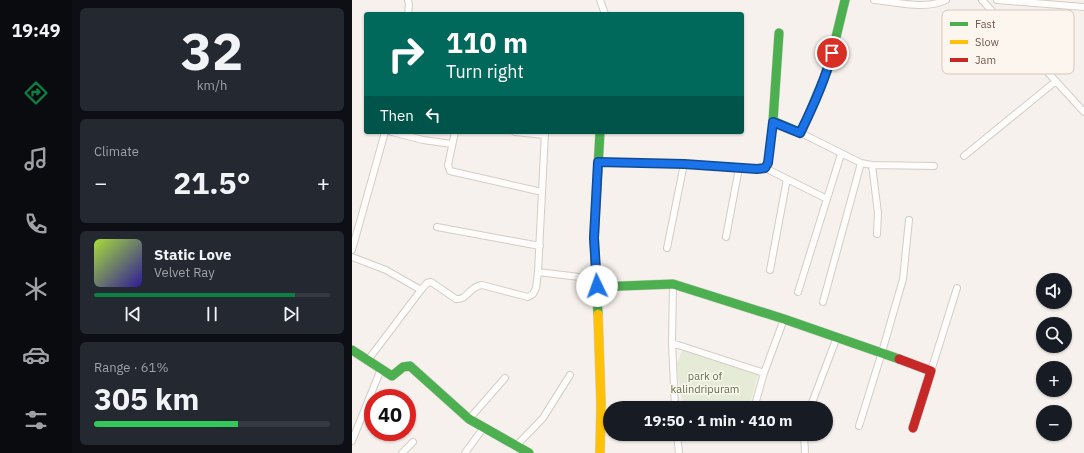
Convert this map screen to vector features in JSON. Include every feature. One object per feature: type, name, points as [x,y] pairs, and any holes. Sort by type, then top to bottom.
[{"type":"street","points":[[408,0],[408,12]]},
{"type":"street","points":[[600,0],[604,12]]},
{"type":"street","points":[[800,133],[829,66],[845,0]]},
{"type":"street","points":[[874,0],[933,5],[946,0]]},
{"type":"street","points":[[982,0],[991,10]]},
{"type":"street","points":[[997,0],[1033,1],[1084,7]]},
{"type":"street","points":[[765,168],[768,163],[773,122],[779,33]]},
{"type":"street","points":[[1050,74],[1084,112]]},
{"type":"street","points":[[964,156],[1056,81]]},
{"type":"street","points":[[773,122],[800,133],[861,163],[872,165],[934,166]]},
{"type":"street","points":[[352,250],[384,134]]},
{"type":"street","points":[[400,134],[423,140],[452,144]]},
{"type":"street","points":[[454,134],[448,165],[450,171],[542,192]]},
{"type":"street","points":[[368,360],[427,283],[431,282],[456,299],[464,298],[471,289],[482,285],[528,297],[533,294],[536,288],[540,246],[545,134]]},
{"type":"street","points":[[600,134],[594,238],[600,404],[600,453]]},
{"type":"street","points":[[798,292],[841,154]]},
{"type":"street","points":[[598,162],[684,164],[757,169],[765,168],[827,199]]},
{"type":"street","points":[[823,302],[861,163]]},
{"type":"street","points":[[667,248],[684,164]]},
{"type":"street","points":[[872,165],[878,213],[877,234]]},
{"type":"street","points":[[726,237],[739,168]]},
{"type":"street","points":[[770,270],[787,179]]},
{"type":"street","points":[[859,426],[903,279],[909,220]]},
{"type":"street","points":[[437,227],[540,246]]},
{"type":"street","points":[[352,257],[386,270],[421,290]]},
{"type":"street","points":[[538,272],[596,283],[673,284],[882,352],[931,372]]},
{"type":"street","points":[[673,284],[672,343],[675,401]]},
{"type":"street","points":[[913,428],[958,288]]},
{"type":"street","points":[[756,401],[764,373],[784,319]]},
{"type":"street","points":[[813,401],[837,337]]},
{"type":"street","points":[[672,343],[764,373]]},
{"type":"street","points":[[352,350],[392,376],[407,364],[469,419],[529,453]]},
{"type":"street","points":[[352,441],[381,369]]},
{"type":"street","points":[[516,446],[543,418],[570,375]]},
{"type":"street","points":[[469,419],[505,378]]},
{"type":"street","points":[[465,453],[484,427]]},
{"type":"street","points":[[678,441],[679,453]]},
{"type":"street","points":[[804,441],[805,453]]},
{"type":"street","points":[[402,453],[413,442]]},
{"type":"green space","name":"park of kalindripuram","points":[[683,348],[758,374],[751,401],[683,401],[676,366]]},
{"type":"traffic: fast","points":[[779,33],[773,121],[801,133],[829,66],[845,0]]},
{"type":"traffic: fast","points":[[598,314],[594,238],[600,134]]},
{"type":"traffic: fast","points":[[597,287],[673,284],[784,319],[899,359]]},
{"type":"traffic: fast","points":[[352,350],[392,376],[403,367],[410,366],[469,419],[529,453]]},
{"type":"traffic: slow","points":[[598,314],[601,404],[600,453]]},
{"type":"traffic: jam","points":[[899,359],[931,371],[913,428]]},
{"type":"route","points":[[597,286],[594,238],[598,162],[684,164],[757,169],[765,168],[768,163],[773,122],[800,133],[816,99],[829,66],[832,53]]}]
